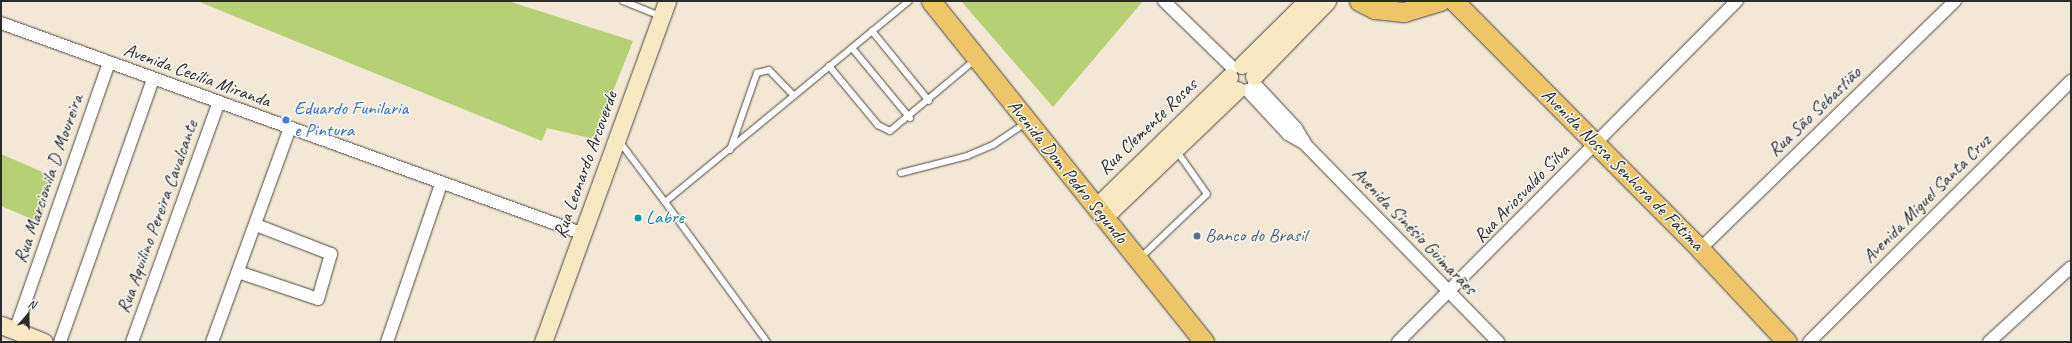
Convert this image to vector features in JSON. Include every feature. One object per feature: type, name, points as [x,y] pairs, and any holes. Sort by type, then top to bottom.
[{"type":"main road","name":"Rua Leonardo Arcoverde","points":[[543,342],[584,234],[667,1]]},
{"type":"main road","name":"Avenida Dom Pedro Segundo","points":[[931,1],[1026,123],[1100,212],[1204,342]]},
{"type":"main road","name":"Rua Clemente Rosas","points":[[1100,212],[1176,150],[1242,78],[1307,1]]},
{"type":"main road","name":"Rua Clemente Rosas","points":[[1100,212],[1326,1]]},
{"type":"main road","points":[[1359,1],[1375,9],[1396,12],[1420,9],[1440,1]]},
{"type":"main road","name":"Avenida Nossa Senhora de Fátima","points":[[1454,1],[1700,249],[1787,342]]},
{"type":"main road","points":[[8,328],[44,342]]},
{"type":"street","name":"Avenida Sinésio Guimarães","points":[[1164,1],[1242,78],[1288,134],[1305,144],[1498,342]]},
{"type":"street","points":[[1717,20],[1725,1]]},
{"type":"street","name":"Rua Ariosvaldo Silva","points":[[1398,342],[1450,294],[1737,1]]},
{"type":"street","name":"Rua São Sebastião","points":[[1700,249],[1955,1]]},
{"type":"street","name":"Avenida Cecília Miranda","points":[[1,23],[218,104],[290,128],[441,184],[584,234]]},
{"type":"street","name":"Rua Marcionila D Moureira","points":[[8,328],[109,63]]},
{"type":"street","points":[[60,342],[153,80]]},
{"type":"street","name":"Avenida Miguel Santa Cruz","points":[[1809,342],[2071,81]]},
{"type":"street","name":"Rua Aquilino Pereira Cavalcante","points":[[132,342],[218,104]]},
{"type":"street","points":[[212,342],[290,128]]},
{"type":"street","points":[[387,342],[441,184]]},
{"type":"street","points":[[238,272],[313,300],[318,298],[331,254],[256,224]]},
{"type":"street","points":[[1989,342],[2071,267]]},
{"type":"lane","points":[[623,1],[662,17]]},
{"type":"lane","points":[[665,202],[729,151],[829,66],[909,1]]},
{"type":"lane","points":[[872,31],[930,101]]},
{"type":"lane","points":[[852,48],[910,118]]},
{"type":"lane","points":[[829,66],[882,128],[894,130],[930,101],[976,59]]},
{"type":"lane","points":[[729,151],[756,73],[769,70],[794,96]]},
{"type":"lane","points":[[901,173],[973,153],[1026,123]]},
{"type":"lane","points":[[618,140],[767,342]]},
{"type":"lane","points":[[1137,260],[1207,194],[1176,150]]},
{"type":"green space","points":[[197,1],[508,1],[633,41],[594,139],[547,128],[542,141]]},
{"type":"green space","points":[[961,1],[1143,1],[1053,107]]},
{"type":"green space","points":[[1,154],[54,177],[39,222],[1,206]]},
{"type":"place","name":"Eduardo Funilaria e Pintura","points":[[286,120]]},
{"type":"place","name":"Labre","points":[[638,218]]},
{"type":"place","name":"Banco do Brasil","points":[[1197,236]]}]
